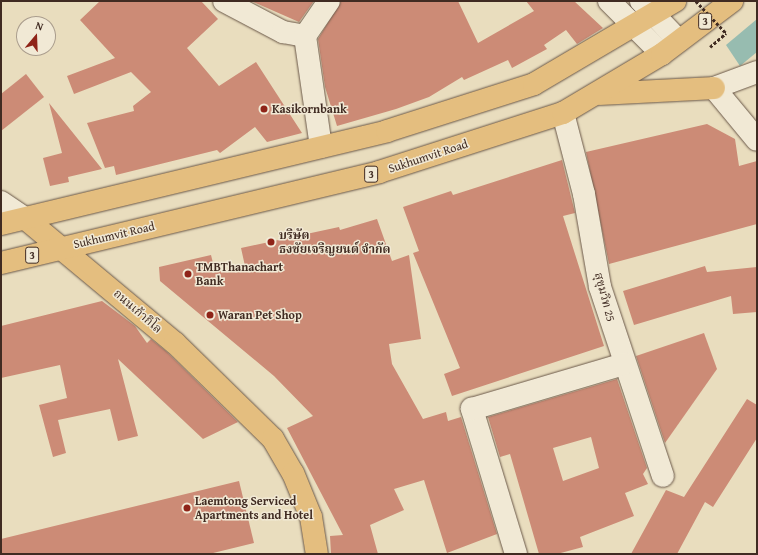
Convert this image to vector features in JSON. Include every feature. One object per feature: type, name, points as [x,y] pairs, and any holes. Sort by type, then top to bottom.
[{"type":"main road","points":[[1,224],[321,147],[534,84],[636,27],[648,8],[675,1]]},
{"type":"main road","name":"Sukhumvit Road","points":[[1,263],[379,172],[563,113],[598,94],[662,54],[732,1]]},
{"type":"main road","points":[[598,94],[714,88]]},
{"type":"main road","name":"ถนนเก้ากิโล","points":[[26,218],[64,247],[175,343],[273,439],[293,473],[311,517],[317,554]]},
{"type":"street","points":[[224,1],[283,32],[305,36]]},
{"type":"street","points":[[321,147],[305,36],[329,1]]},
{"type":"street","points":[[609,1],[662,54]]},
{"type":"street","points":[[648,8],[679,41]]},
{"type":"street","points":[[757,72],[714,88],[757,140]]},
{"type":"street","name":"สุขุมวิท 25","points":[[563,113],[584,194],[600,287],[624,364],[663,476]]},
{"type":"street","points":[[1,202],[26,218]]},
{"type":"street","points":[[516,554],[472,409],[624,364]]},
{"type":"path","points":[[696,1],[726,33],[710,47]]},
{"type":"water","points":[[757,19],[757,52],[740,66],[726,45]]},
{"type":"building","points":[[100,1],[201,1],[218,19],[187,48],[219,86],[256,62],[302,133],[267,142],[255,127],[220,153],[217,150],[116,175],[114,166],[105,168],[87,123],[134,111],[133,106],[151,92],[131,72],[74,94],[67,76],[115,58],[80,20]]},
{"type":"building","points":[[251,1],[314,1],[299,22]]},
{"type":"building","points":[[341,1],[458,1],[478,43],[534,11],[526,1],[574,1],[603,28],[577,44],[566,30],[544,45],[547,49],[512,68],[508,60],[464,80],[462,77],[429,97],[396,109],[337,126],[325,87],[318,39]]},
{"type":"building","points":[[26,74],[44,97],[1,131],[1,94]]},
{"type":"building","points":[[49,103],[102,169],[68,177],[69,182],[50,186],[43,158],[62,153]]},
{"type":"building","points":[[707,124],[735,139],[739,166],[757,161],[757,224],[609,264],[586,152]]},
{"type":"building","points":[[562,160],[575,213],[563,216],[604,346],[452,396],[444,374],[460,368],[413,253],[419,251],[403,207],[451,191],[453,195]]},
{"type":"building","points":[[377,219],[392,261],[409,255],[421,339],[389,344],[392,364],[423,419],[446,412],[448,421],[461,417],[497,534],[447,553],[424,480],[394,489],[404,510],[370,525],[378,554],[331,554],[330,536],[343,535],[287,428],[313,416],[274,376],[160,281],[159,267],[211,255],[215,271],[245,266],[241,248],[339,227],[340,230]]},
{"type":"building","points":[[705,266],[707,272],[757,267],[757,312],[733,314],[731,296],[634,325],[623,291]]},
{"type":"building","points":[[102,301],[135,326],[147,343],[151,339],[167,352],[238,422],[203,439],[118,359],[138,436],[118,441],[110,409],[58,420],[66,453],[53,457],[39,405],[67,398],[60,365],[1,378],[1,326]]},
{"type":"building","points":[[704,333],[717,369],[665,443],[636,356]]},
{"type":"building","points":[[617,379],[647,468],[643,474],[648,484],[625,493],[634,516],[580,537],[583,547],[557,554],[539,554],[510,454],[500,457],[488,417]],"holes":[[[591,437],[599,468],[563,481],[553,448]]]},
{"type":"building","points":[[747,399],[757,405],[757,438],[713,507],[705,502],[677,554],[631,554],[666,490],[684,497]]},
{"type":"building","name":"Laemtong Serviced Apartments and Hotel","points":[[239,481],[254,543],[209,554],[1,554],[1,539]]},
{"type":"place","name":"Kasikornbank","points":[[264,109]]},
{"type":"place","name":"บริษัต ธงชัยเจริญยนต์ จำกัด","points":[[271,242]]},
{"type":"place","name":"TMBThanachart Bank","points":[[188,274]]},
{"type":"place","name":"Waran Pet Shop","points":[[210,315]]},
{"type":"place","name":"Laemtong Serviced Apartments and Hotel","points":[[187,508]]}]
